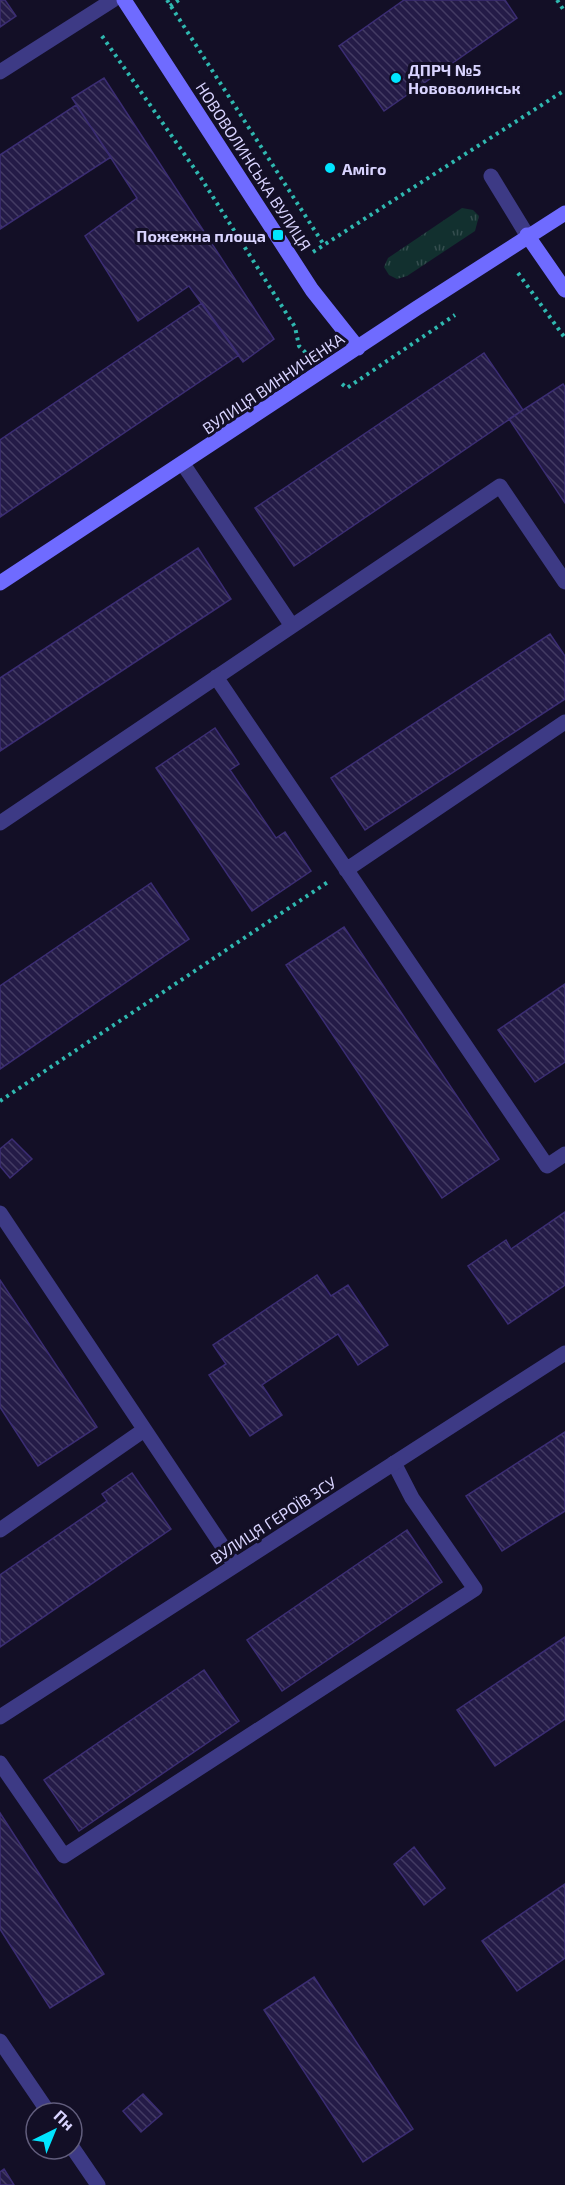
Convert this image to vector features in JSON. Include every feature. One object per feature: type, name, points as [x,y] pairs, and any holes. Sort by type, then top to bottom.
[{"type":"street","points":[[0,72],[113,0]]},
{"type":"street","name":"НОВОВОЛИНСЬКА ВУЛИЦЯ","points":[[124,0],[312,290],[358,348]]},
{"type":"street","points":[[491,176],[527,235],[565,290]]},
{"type":"street","name":"ВУЛИЦЯ ВИННИЧЕНКА","points":[[0,583],[527,235],[565,213]]},
{"type":"street","points":[[183,464],[292,626]]},
{"type":"street","points":[[0,822],[500,486],[565,582]]},
{"type":"street","points":[[216,677],[547,1166],[565,1154]]},
{"type":"street","points":[[346,870],[565,722]]},
{"type":"street","points":[[0,1213],[235,1566]]},
{"type":"street","name":"ВУЛИЦЯ ГЕРОЇВ ЗСУ","points":[[0,1717],[565,1353]]},
{"type":"street","points":[[0,1530],[144,1430]]},
{"type":"street","points":[[0,1763],[64,1856],[476,1588],[412,1498],[394,1463]]},
{"type":"street","points":[[0,2041],[41,2101]]},
{"type":"street","points":[[82,2161],[98,2185]]},
{"type":"path","points":[[167,0],[324,245]]},
{"type":"path","points":[[170,6],[179,0]]},
{"type":"path","points":[[557,0],[565,12]]},
{"type":"path","points":[[88,15],[201,178],[295,327],[299,346],[323,371],[347,388],[461,311]]},
{"type":"path","points":[[281,304],[296,264],[565,90]]},
{"type":"path","points":[[509,279],[543,258]]},
{"type":"path","points":[[518,273],[565,338]]},
{"type":"path","points":[[0,1101],[346,870]]},
{"type":"green space","points":[[462,208],[473,210],[479,216],[475,231],[407,276],[397,279],[389,275],[384,267],[388,258]]},
{"type":"building","points":[[0,0],[5,0],[16,16],[0,27]]},
{"type":"building","name":"ДПРЧ №5 Нововолинськ","points":[[404,0],[505,0],[517,18],[384,111],[339,46]]},
{"type":"building","points":[[104,78],[274,339],[243,362],[189,286],[138,321],[85,236],[137,198],[72,98]]},
{"type":"building","points":[[76,105],[111,157],[0,229],[0,155]]},
{"type":"building","points":[[202,303],[239,355],[0,517],[0,440]]},
{"type":"building","points":[[484,353],[523,410],[294,566],[255,508]]},
{"type":"building","points":[[563,384],[565,387],[565,503],[509,419]]},
{"type":"building","points":[[198,548],[231,599],[0,751],[0,678]]},
{"type":"building","points":[[550,634],[565,656],[565,699],[365,830],[331,778]]},
{"type":"building","points":[[215,728],[239,764],[230,770],[276,838],[285,832],[311,871],[252,911],[156,768]]},
{"type":"building","points":[[151,883],[189,939],[0,1069],[0,986]]},
{"type":"building","points":[[344,927],[499,1159],[442,1198],[286,965]]},
{"type":"building","points":[[565,984],[565,1062],[535,1082],[498,1030]]},
{"type":"building","points":[[12,1139],[32,1159],[10,1178],[0,1166],[0,1149]]},
{"type":"building","points":[[565,1212],[565,1285],[508,1324],[468,1266],[506,1240],[511,1249]]},
{"type":"building","points":[[317,1275],[331,1296],[348,1285],[388,1345],[358,1365],[338,1334],[262,1385],[282,1415],[250,1436],[209,1375],[226,1364],[213,1345]]},
{"type":"building","points":[[0,1280],[97,1427],[38,1466],[0,1407]]},
{"type":"building","points":[[565,1432],[565,1511],[502,1551],[466,1496]]},
{"type":"building","points":[[132,1473],[171,1529],[0,1647],[0,1575],[107,1501],[102,1494]]},
{"type":"building","points":[[407,1530],[442,1582],[282,1691],[247,1640]]},
{"type":"building","points":[[565,1637],[565,1719],[495,1766],[457,1710]]},
{"type":"building","points":[[204,1670],[239,1721],[79,1831],[44,1780]]},
{"type":"building","points":[[0,1813],[104,1974],[50,2008],[0,1929]]},
{"type":"building","points":[[414,1847],[445,1888],[424,1905],[394,1864]]},
{"type":"building","points":[[565,1884],[565,1958],[517,1991],[482,1941]]},
{"type":"building","points":[[314,1977],[413,2129],[363,2162],[264,2010]]},
{"type":"building","points":[[143,2094],[162,2114],[141,2132],[123,2111]]},
{"type":"building","points":[[4,2169],[14,2185],[0,2185],[0,2172]]},
{"type":"place","name":"ДПРЧ №5 Нововолинськ","points":[[396,78]]},
{"type":"place","name":"Аміго","points":[[330,168]]},
{"type":"place","name":"Пожежна площа","points":[[278,235]]}]
